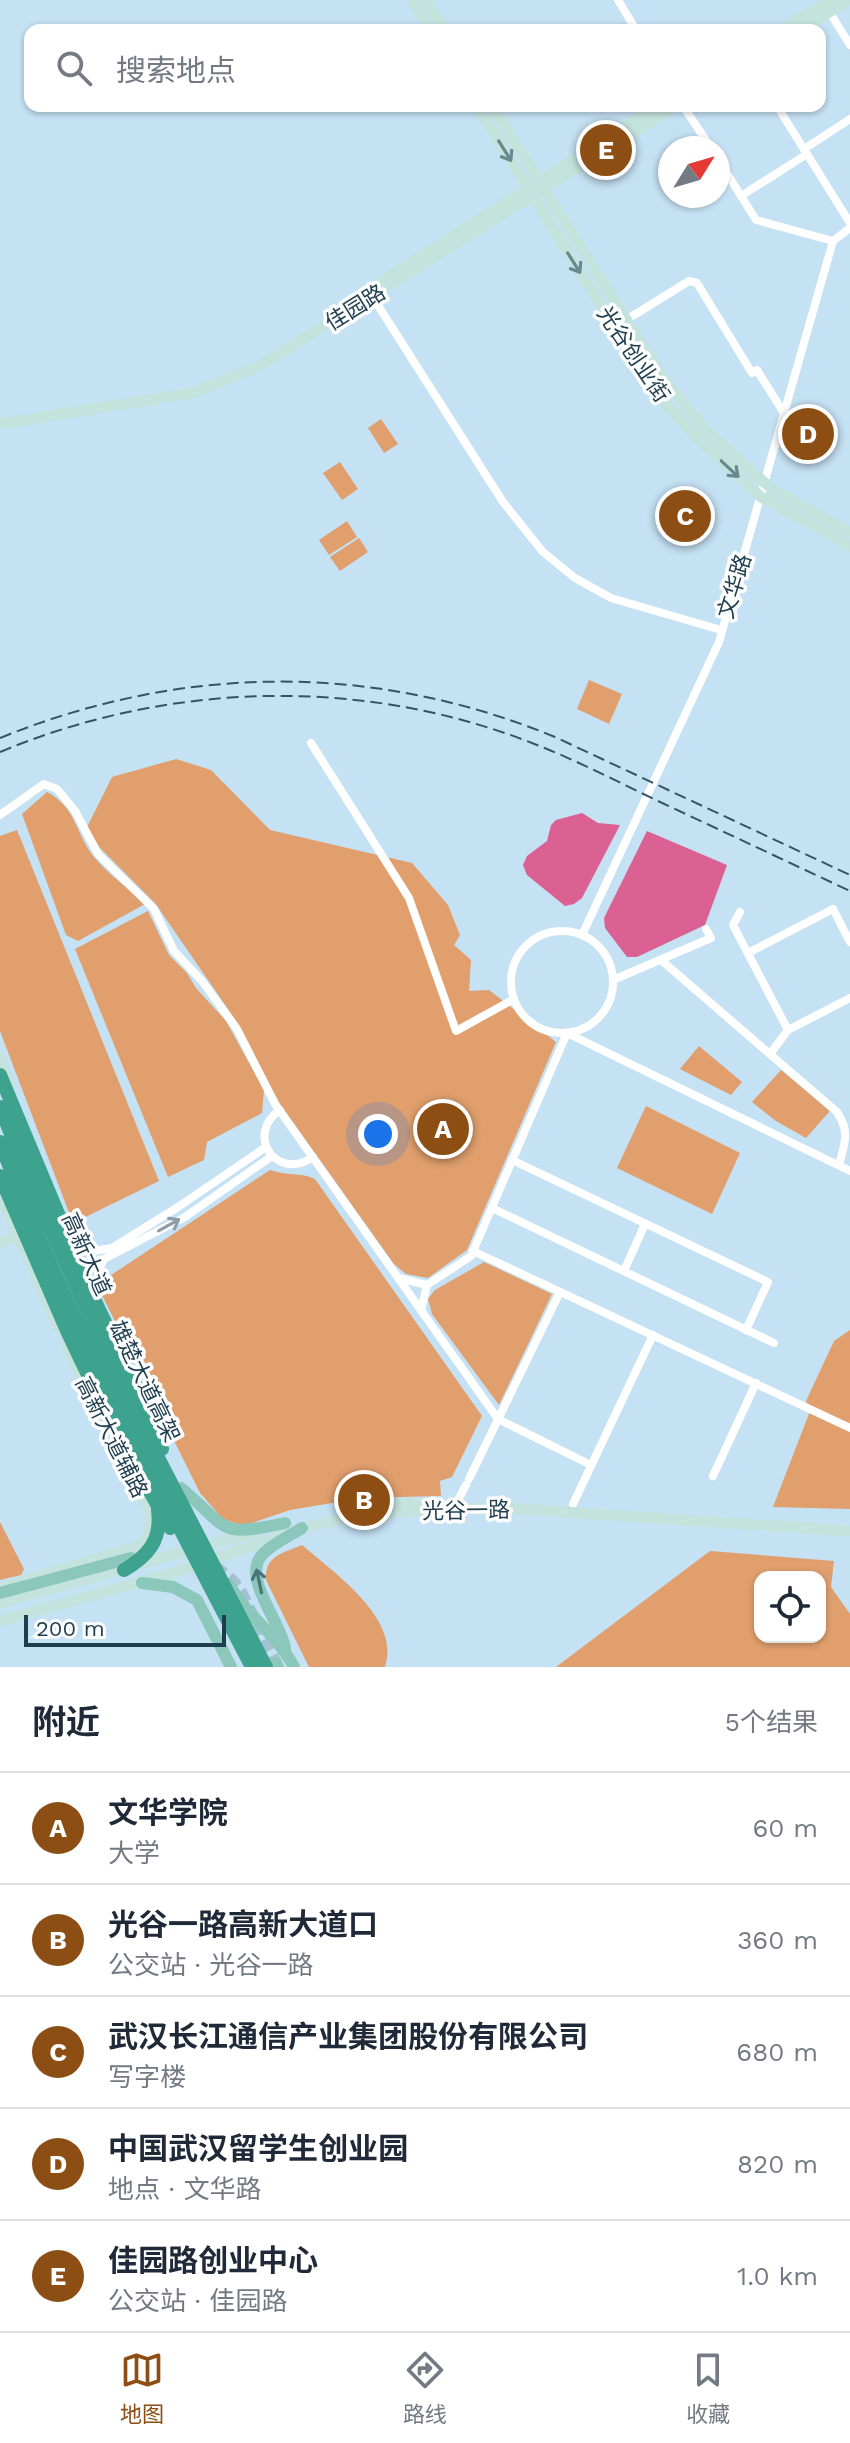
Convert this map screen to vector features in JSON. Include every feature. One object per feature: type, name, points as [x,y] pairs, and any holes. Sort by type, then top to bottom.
[{"type":"highway","points":[[0,1075],[56,1211],[152,1420],[163,1452]]},
{"type":"highway","name":"雄楚大道高架","points":[[0,1107],[56,1244],[120,1384],[274,1666]]},
{"type":"highway","name":"雄楚大道高架","points":[[0,1142],[56,1277],[102,1376],[252,1667]]},
{"type":"highway","points":[[0,1176],[102,1404],[158,1510],[187,1552]]},
{"type":"highway","points":[[124,1567],[139,1561],[151,1549],[160,1524],[158,1510]]},
{"type":"main road","points":[[412,0],[426,24]]},
{"type":"main road","points":[[426,0],[441,24]]},
{"type":"main road","points":[[792,24],[828,5],[849,0]]},
{"type":"main road","points":[[807,24],[828,5]]},
{"type":"main road","name":"光谷创业街","points":[[481,112],[654,391],[697,438],[761,497],[850,546]]},
{"type":"main road","name":"光谷创业街","points":[[496,112],[661,375],[704,429],[773,490],[850,532]]},
{"type":"main road","name":"佳园路","points":[[0,424],[192,393],[261,365],[372,296],[649,112]]},
{"type":"main road","name":"佳园路","points":[[542,184],[666,112]]},
{"type":"main road","name":"佳园路","points":[[0,417],[179,390],[232,371],[279,348],[530,192]]},
{"type":"main road","name":"高新大道辅路","points":[[0,1058],[75,1242],[157,1416],[163,1452]]},
{"type":"main road","name":"高新大道","points":[[0,1097],[47,1215],[145,1424],[163,1452],[236,1596],[286,1652],[294,1667]]},
{"type":"main road","points":[[37,1152],[47,1215]]},
{"type":"main road","name":"高新大道","points":[[0,1154],[76,1329],[243,1667]]},
{"type":"main road","name":"高新大道辅路","points":[[0,1194],[95,1408],[148,1508],[152,1523],[146,1542],[139,1546],[0,1587]]},
{"type":"main road","points":[[0,1226],[6,1209]]},
{"type":"main road","points":[[0,1243],[31,1230]]},
{"type":"main road","points":[[0,1249],[16,1251],[26,1257]]},
{"type":"main road","points":[[140,1459],[152,1463],[157,1449],[145,1424]]},
{"type":"main road","points":[[181,1488],[213,1519],[233,1531],[245,1532],[285,1523]]},
{"type":"main road","name":"光谷一路","points":[[0,1621],[194,1566],[285,1523],[383,1506],[458,1500],[573,1504],[850,1523]]},
{"type":"main road","name":"光谷一路","points":[[0,1603],[210,1545],[342,1519],[421,1510],[505,1508],[850,1531]]},
{"type":"main road","points":[[286,1652],[283,1633],[256,1582],[256,1569],[265,1552],[302,1528]]},
{"type":"main road","points":[[0,1593],[124,1567],[133,1576],[121,1588]]},
{"type":"main road","points":[[142,1583],[173,1587],[197,1600],[231,1667]]},
{"type":"main road","points":[[229,1637],[229,1621],[236,1614],[258,1619]]},
{"type":"street","points":[[618,0],[632,24]]},
{"type":"street","points":[[828,5],[850,45]]},
{"type":"street","points":[[687,112],[703,136]]},
{"type":"street","points":[[730,178],[756,220],[833,241],[850,226],[781,112]]},
{"type":"street","points":[[741,196],[850,119]]},
{"type":"street","name":"文华路","points":[[582,935],[719,642],[833,241]]},
{"type":"street","points":[[626,320],[689,281],[697,283],[752,373],[757,370],[784,413]]},
{"type":"street","points":[[372,296],[503,502],[543,552],[575,578],[611,598],[721,630]]},
{"type":"street","points":[[311,743],[409,898],[456,1031],[514,999]]},
{"type":"street","points":[[0,815],[44,784],[57,789],[75,811],[98,854],[148,901],[174,951],[202,981],[237,1029],[280,1110],[498,1419],[591,1465]]},
{"type":"street","points":[[748,953],[833,909],[850,942]]},
{"type":"street","points":[[740,912],[733,925],[788,1030]]},
{"type":"street","points":[[613,980],[711,938],[706,929]]},
{"type":"street","points":[[566,931],[582,935],[597,944],[607,957],[613,980],[608,1006],[597,1020],[583,1029],[567,1033],[550,1032],[522,1014],[514,999],[512,974],[522,951],[534,940],[549,933],[566,931]]},
{"type":"street","points":[[661,960],[837,1112],[845,1123],[847,1135],[839,1165]]},
{"type":"street","points":[[770,1054],[788,1030],[850,998]]},
{"type":"street","points":[[421,1310],[427,1285],[471,1256],[567,1033]]},
{"type":"street","points":[[567,1033],[850,1171]]},
{"type":"street","points":[[280,1110],[265,1126],[266,1147],[272,1156],[292,1165],[313,1157]]},
{"type":"street","points":[[75,1242],[94,1251],[112,1248],[266,1147]]},
{"type":"street","points":[[97,1291],[99,1269],[104,1259],[185,1217],[272,1156]]},
{"type":"street","points":[[512,1160],[768,1282],[746,1330]]},
{"type":"street","points":[[492,1208],[774,1343]]},
{"type":"street","points":[[624,1271],[645,1224]]},
{"type":"street","points":[[473,1251],[850,1428]]},
{"type":"street","points":[[399,1278],[427,1285]]},
{"type":"street","points":[[458,1500],[560,1292]]},
{"type":"street","points":[[573,1504],[653,1335]]},
{"type":"street","points":[[713,1476],[756,1383]]},
{"type":"shaded area","points":[[381,419],[398,444],[384,453],[368,428]]},
{"type":"shaded area","points":[[340,462],[358,489],[342,500],[323,473]]},
{"type":"shaded area","points":[[347,521],[357,537],[329,555],[319,540]]},
{"type":"shaded area","points":[[359,538],[368,552],[340,571],[330,557]]},
{"type":"shaded area","points":[[589,680],[622,694],[609,724],[577,709]]},
{"type":"shaded area","points":[[176,759],[211,770],[270,830],[412,863],[448,905],[460,935],[454,945],[471,960],[469,991],[489,990],[556,1042],[467,1250],[428,1278],[406,1274],[394,1264],[280,1104],[239,1025],[155,903],[100,848],[87,827],[112,777]]},
{"type":"shaded area","points":[[47,792],[70,813],[94,857],[145,904],[78,941],[66,935],[22,814]]},
{"type":"shaded area","points":[[582,813],[598,823],[620,825],[582,898],[565,906],[527,875],[523,865],[527,856],[547,841],[551,825],[556,820]]},
{"type":"shaded area","points":[[17,830],[159,1181],[73,1223],[0,1031],[0,836]]},
{"type":"shaded area","points":[[647,831],[727,865],[705,925],[637,957],[627,957],[605,928],[604,918]]},
{"type":"shaded area","points":[[148,911],[169,955],[226,1021],[264,1090],[262,1113],[207,1142],[204,1160],[168,1177],[75,949]]},
{"type":"shaded area","points":[[699,1046],[742,1082],[731,1095],[680,1069]]},
{"type":"shaded area","points":[[781,1070],[830,1111],[806,1138],[776,1121],[752,1102]]},
{"type":"shaded area","points":[[646,1106],[740,1153],[712,1214],[617,1168]]},
{"type":"shaded area","points":[[270,1170],[315,1179],[482,1416],[452,1477],[440,1481],[441,1496],[362,1498],[290,1510],[243,1526],[223,1519],[200,1493],[100,1291],[105,1279]]},
{"type":"shaded area","points":[[484,1262],[552,1294],[499,1405],[432,1314],[428,1299],[435,1290]]},
{"type":"shaded area","points":[[850,1330],[850,1509],[773,1507],[810,1411],[806,1401],[834,1341]]},
{"type":"shaded area","points":[[0,1522],[24,1569],[21,1575],[0,1580]]},
{"type":"shaded area","points":[[302,1545],[362,1598],[374,1614],[384,1631],[388,1649],[385,1667],[309,1667],[266,1580],[272,1560]]},
{"type":"shaded area","points":[[710,1551],[834,1561],[831,1587],[850,1614],[850,1667],[556,1667]]},
{"type":"tunnel","points":[[215,1566],[241,1592],[276,1663]]},
{"type":"railway","points":[[0,738],[69,714],[138,696],[208,685],[278,682],[347,685],[417,695],[486,712],[555,737],[850,875]]},
{"type":"railway","points":[[0,752],[65,728],[131,711],[199,700],[268,696],[336,698],[404,707],[472,723],[552,751],[850,891]]},
{"type":"place","name":"佳园路创业中心","points":[[606,150]]},
{"type":"place","name":"中国武汉留学生创业园","points":[[808,434]]},
{"type":"place","name":"武汉长江通信产业集团股份有限公司","points":[[685,516]]},
{"type":"place","name":"文华学院","points":[[443,1129]]},
{"type":"place","name":"光谷一路高新大道口","points":[[364,1500]]}]
